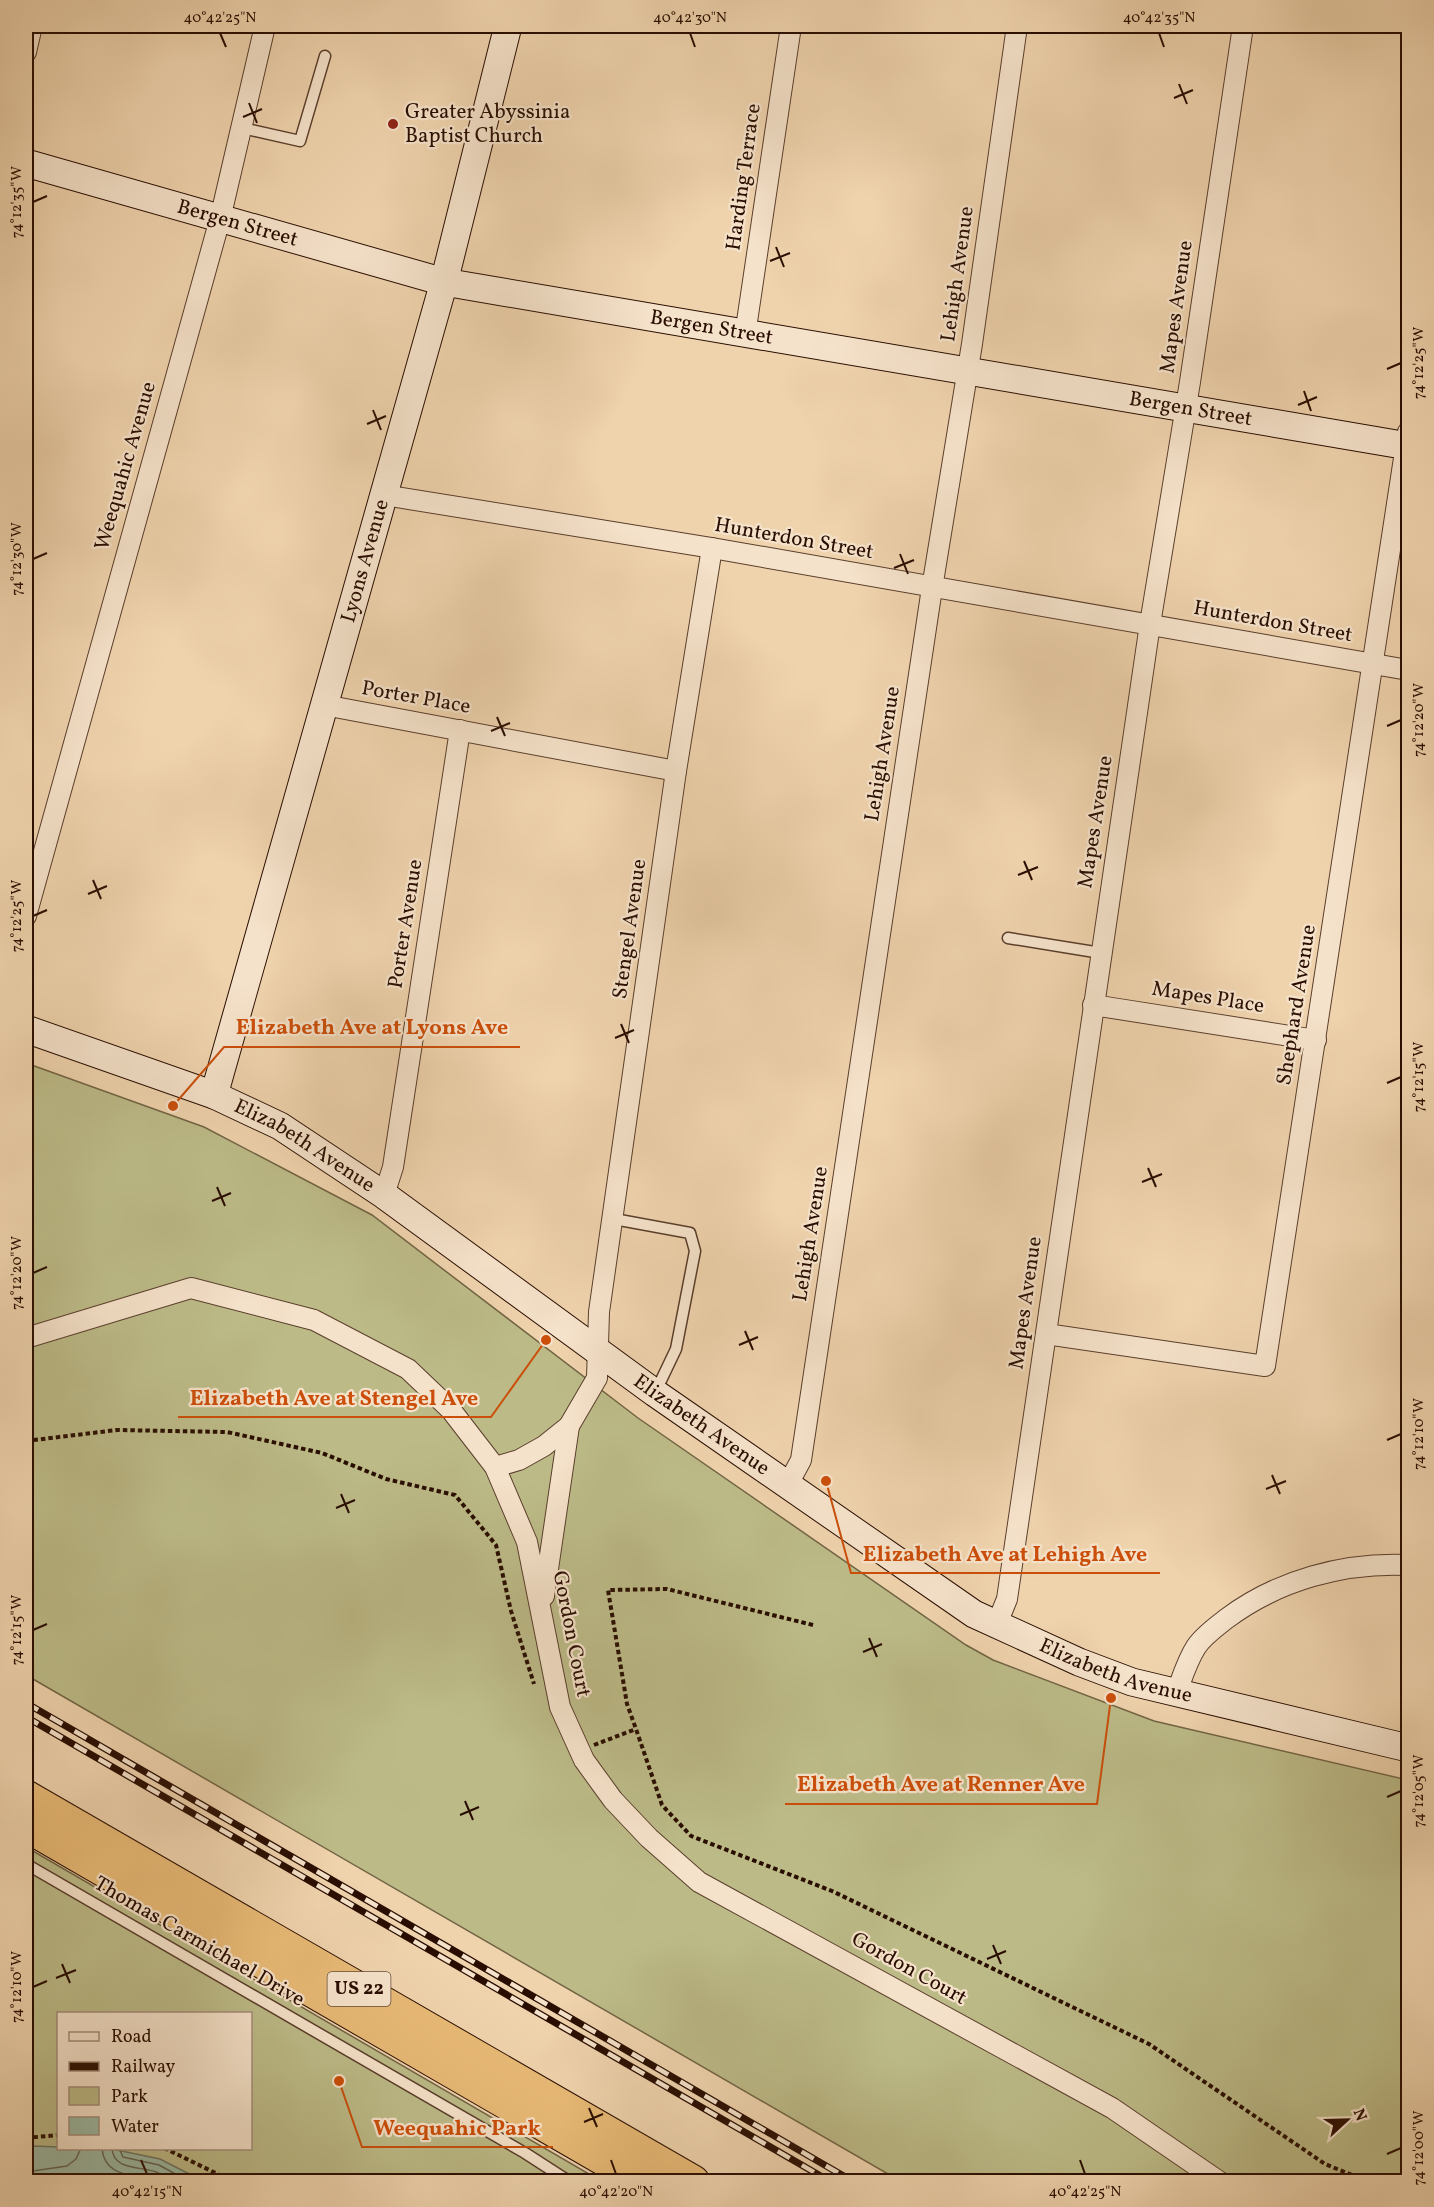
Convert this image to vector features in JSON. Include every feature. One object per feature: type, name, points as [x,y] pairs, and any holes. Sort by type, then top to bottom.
[{"type":"highway","name":"US 22","points":[[26,1797],[693,2181]]},
{"type":"highway","name":"US 22","points":[[26,1825],[644,2181]]},
{"type":"main road","name":"Lyons Avenue","points":[[214,1095],[444,282],[508,26]]},
{"type":"main road","name":"Bergen Street","points":[[26,163],[444,282],[1185,409],[1408,441]]},
{"type":"main road","name":"Elizabeth Avenue","points":[[26,1029],[214,1095],[280,1126],[384,1195],[655,1394],[974,1614],[996,1626],[1132,1682],[1408,1748]]},
{"type":"street","points":[[26,52],[32,26]]},
{"type":"street","name":"Weequahic Avenue","points":[[26,916],[220,219],[265,26]]},
{"type":"street","name":"Harding Terrace","points":[[745,335],[791,26]]},
{"type":"street","name":"Lehigh Avenue","points":[[787,1486],[801,1460],[932,588],[968,370],[1017,26]]},
{"type":"street","name":"Mapes Avenue","points":[[996,1626],[1006,1599],[1150,624],[1243,26]]},
{"type":"street","name":"Shephard Avenue","points":[[1046,1334],[1265,1366],[1408,441]]},
{"type":"street","name":"Hunterdon Street","points":[[384,495],[712,548],[1408,670]]},
{"type":"street","name":"Stengel Avenue","points":[[569,1426],[597,1378],[598,1312],[614,1219],[676,771],[712,548]]},
{"type":"street","name":"Porter Place","points":[[324,705],[676,771]]},
{"type":"street","name":"Porter Avenue","points":[[384,1195],[393,1167],[459,730]]},
{"type":"street","name":"Mapes Place","points":[[1093,1005],[1316,1040]]},
{"type":"street","name":"Gordon Court","points":[[26,1338],[191,1288],[314,1320],[408,1369],[451,1410],[495,1467],[527,1542],[560,1707],[580,1750],[613,1800],[649,1838],[699,1882],[1112,2108],[1220,2181]]},
{"type":"street","points":[[495,1467],[519,1460],[544,1446],[569,1426]]},
{"type":"street","points":[[542,1608],[569,1426]]},
{"type":"street","points":[[1176,1694],[1197,1646],[1237,1611],[1292,1582],[1344,1568],[1408,1565]]},
{"type":"lane","points":[[242,128],[300,141],[325,56]]},
{"type":"lane","points":[[1008,938],[1101,952]]},
{"type":"lane","points":[[614,1219],[690,1233],[695,1251],[676,1349],[655,1394]]},
{"type":"lane","name":"Thomas Carmichael Drive","points":[[26,1864],[570,2181]]},
{"type":"path","points":[[26,1441],[117,1430],[228,1432],[312,1450],[386,1479],[455,1496],[496,1545],[511,1611],[537,1692]]},
{"type":"path","points":[[813,1625],[667,1588],[608,1590],[627,1704],[662,1805],[691,1836],[832,1891],[1149,2044],[1325,2164],[1370,2181]]},
{"type":"path","points":[[580,1750],[636,1729]]},
{"type":"path","points":[[26,2138],[57,2135]]},
{"type":"path","points":[[168,2150],[234,2181]]},
{"type":"green space","points":[[26,1063],[204,1127],[372,1215],[638,1418],[966,1645],[993,1660],[1154,1721],[1408,1780],[1408,2181],[900,2181],[26,1675]]},
{"type":"green space","points":[[26,1847],[601,2181],[26,2181]]},
{"type":"water","points":[[32,2146],[57,2147],[57,2150],[117,2150],[160,2159],[203,2181],[26,2181],[26,2151]]},
{"type":"railway","points":[[26,1703],[854,2182]]},
{"type":"railway","points":[[26,1717],[831,2182]]},
{"type":"place","name":"Greater Abyssinia Baptist Church","points":[[393,124]]},
{"type":"place","name":"Elizabeth Ave at Lyons Ave","points":[[173,1106]]},
{"type":"place","name":"Elizabeth Ave at Stengel Ave","points":[[546,1340]]},
{"type":"place","name":"Elizabeth Ave at Lehigh Ave","points":[[826,1481]]},
{"type":"place","name":"Elizabeth Ave at Renner Ave","points":[[1111,1698]]},
{"type":"place","name":"Weequahic Park","points":[[339,2081]]}]
